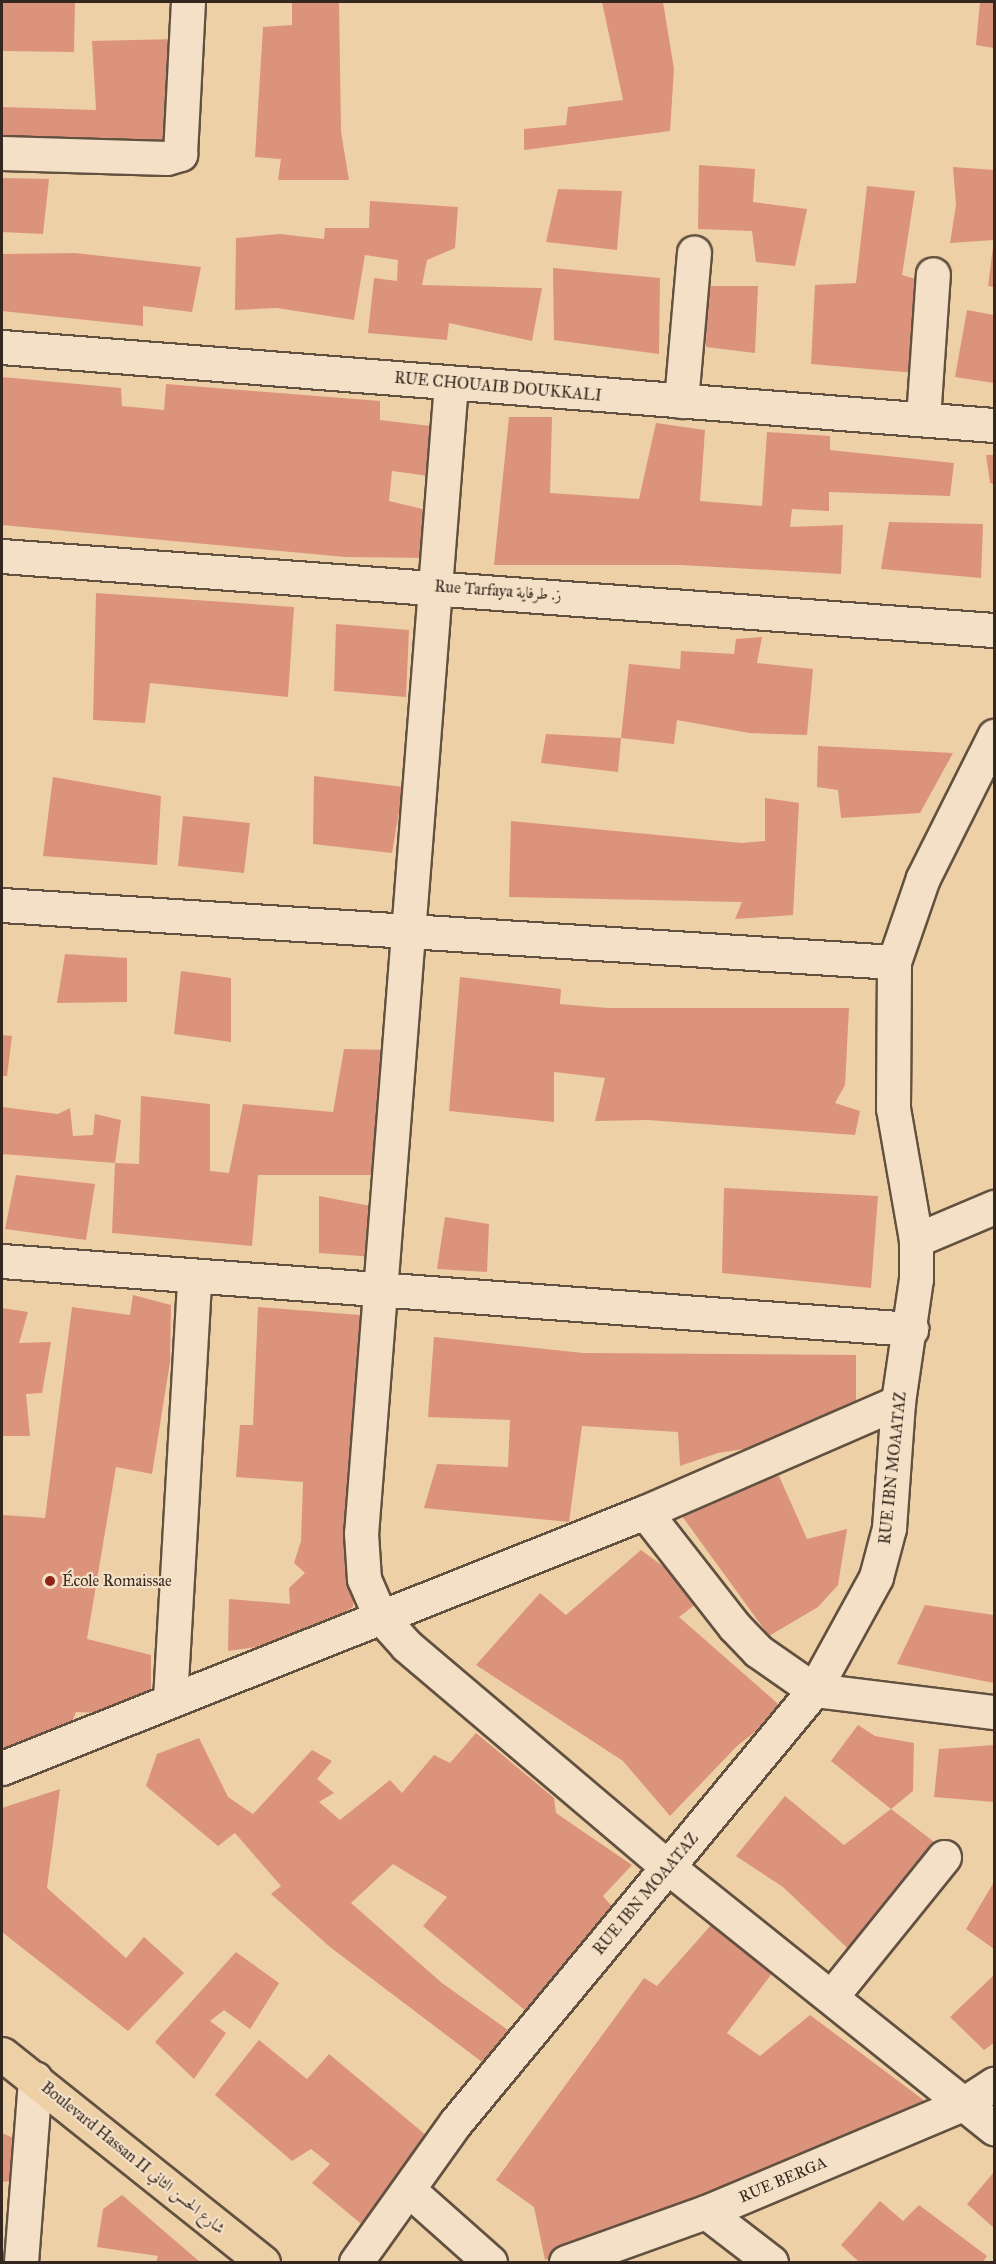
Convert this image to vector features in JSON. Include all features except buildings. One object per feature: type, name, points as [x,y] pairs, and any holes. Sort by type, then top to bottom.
[{"type":"main road","name":"Boulevard Hassan II شارع الحسن الثاني","points":[[2,2054],[263,2262]]},
{"type":"street","points":[[2,153],[167,158],[180,154],[188,2]]},
{"type":"street","points":[[681,401],[694,253]]},
{"type":"street","points":[[923,419],[933,274]]},
{"type":"street","name":"RUE CHOUAIB DOUKKALI","points":[[2,347],[994,425]]},
{"type":"street","points":[[451,383],[383,1291],[360,1555],[380,1616],[407,1646],[668,1867],[994,2128]]},
{"type":"street","name":"Rue Tarfaya ز. طرفاية","points":[[2,556],[994,630]]},
{"type":"street","name":"RUE IBN MOAATAZ","points":[[356,2262],[410,2191],[456,2122],[814,1690],[885,1552],[898,1402],[911,1329],[916,1240],[893,1108],[894,962],[923,878],[994,736]]},
{"type":"street","points":[[2,905],[408,935],[894,962]]},
{"type":"street","points":[[916,1240],[994,1207]]},
{"type":"street","points":[[2,1261],[911,1329]]},
{"type":"street","points":[[170,1699],[194,1277]]},
{"type":"street","points":[[2,1768],[170,1699],[645,1512],[898,1402]]},
{"type":"street","points":[[645,1512],[734,1626],[758,1651],[814,1690],[994,1712]]},
{"type":"street","points":[[831,1997],[944,1857]]},
{"type":"street","points":[[21,2262],[35,2079]]},
{"type":"street","name":"RUE BERGA","points":[[566,2262],[706,2212],[963,2104],[994,2085]]},
{"type":"street","points":[[410,2191],[490,2262]]},
{"type":"street","points":[[706,2212],[771,2262]]},
{"type":"place","name":"École Romaissae","points":[[50,1581]]}]
